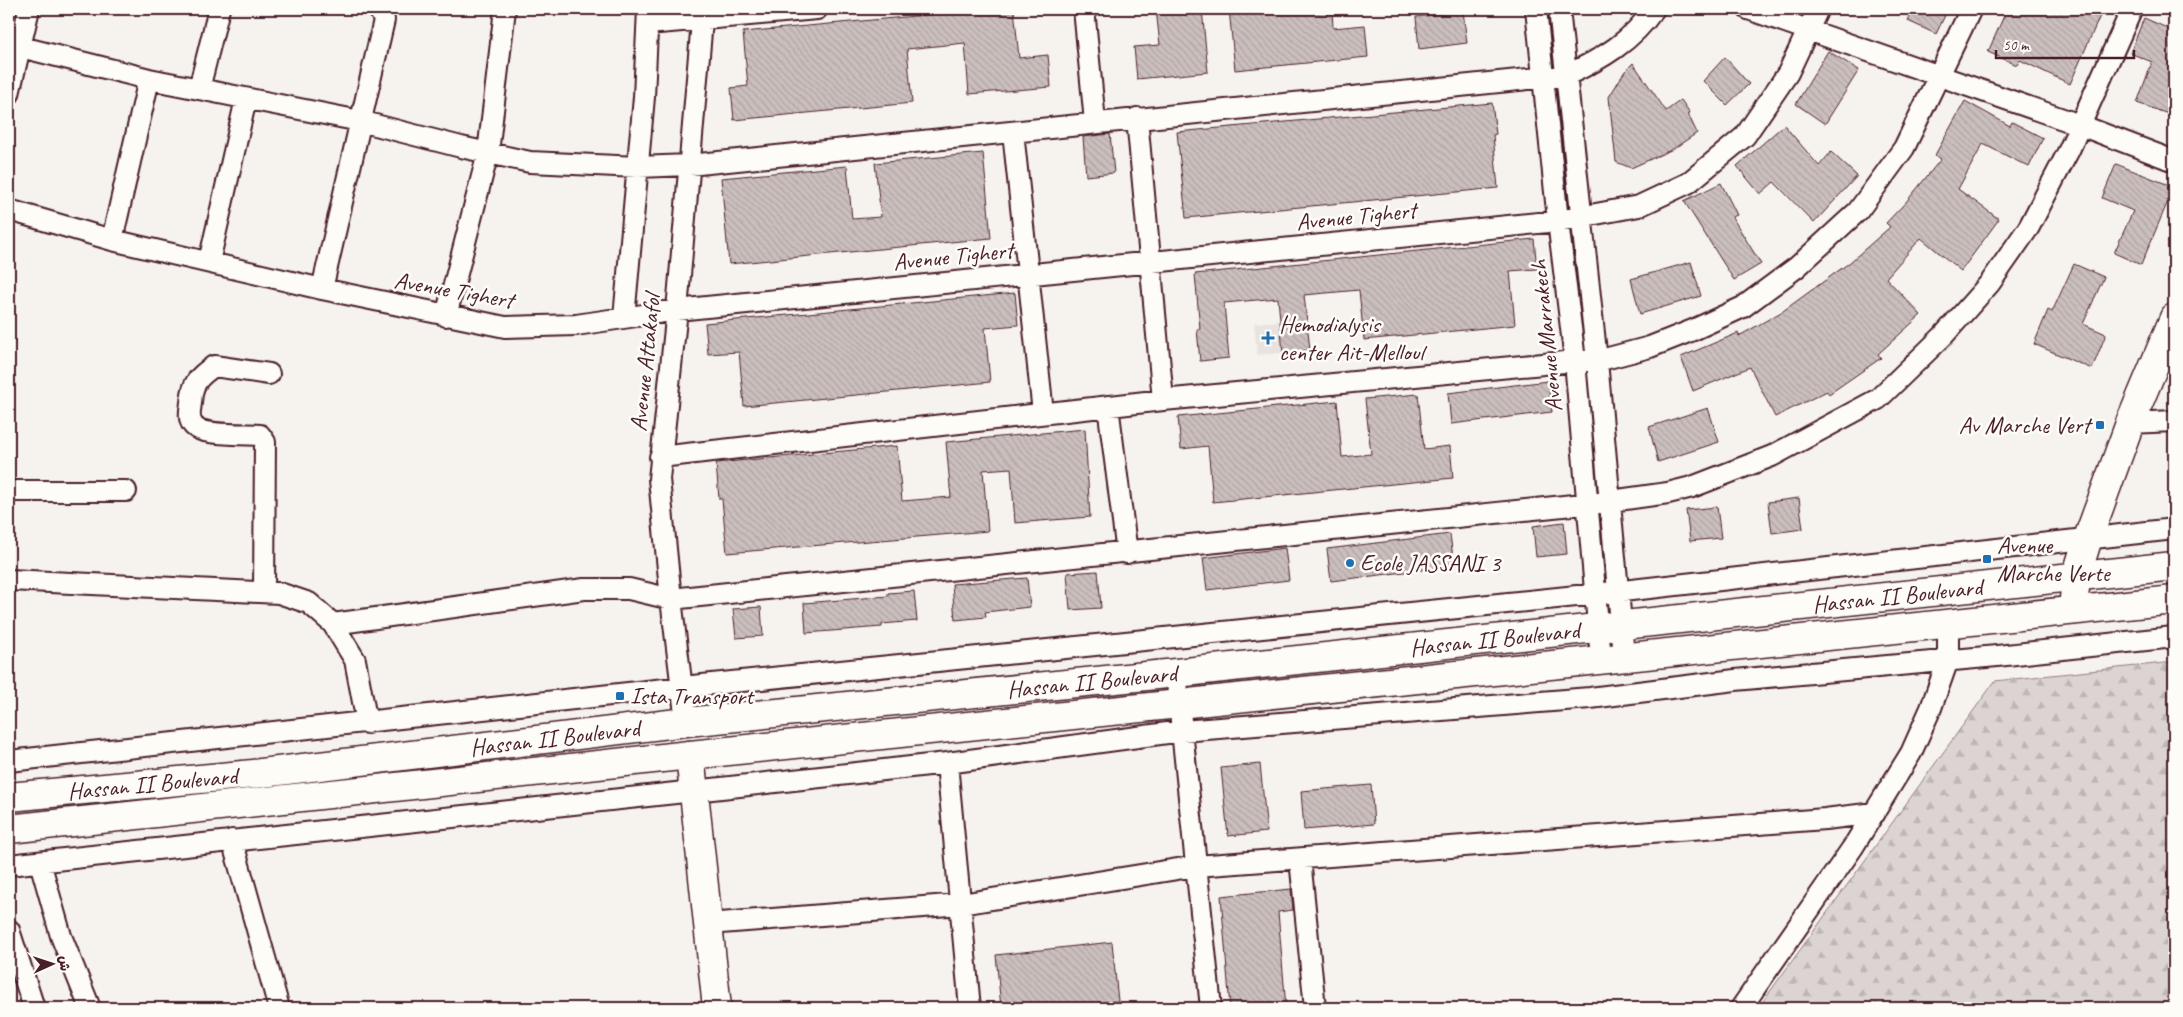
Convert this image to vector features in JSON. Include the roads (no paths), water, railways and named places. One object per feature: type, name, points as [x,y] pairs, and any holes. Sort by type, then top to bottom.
[{"type":"main road","points":[[2073,610],[2076,577],[2088,538],[2130,423],[2174,318]]},
{"type":"main road","name":"Hassan II Boulevard","points":[[9,797],[253,774],[686,722],[1176,673],[2174,566]]},
{"type":"main road","name":"Hassan II Boulevard","points":[[9,829],[1179,703],[2174,600]]},
{"type":"main road","points":[[686,722],[717,1008]]},
{"type":"street","points":[[9,94],[14,46],[29,9]]},
{"type":"street","points":[[199,89],[219,9]]},
{"type":"street","points":[[322,289],[384,20],[379,9]]},
{"type":"street","points":[[446,316],[488,153],[505,9]]},
{"type":"street","points":[[624,318],[638,167],[648,16],[816,9]]},
{"type":"street","points":[[1084,9],[1095,122]]},
{"type":"street","name":"Avenue Marrakech","points":[[1536,9],[1575,361],[1596,594],[1610,626]]},
{"type":"street","name":"Avenue Marrakech","points":[[1558,9],[1567,75],[1611,501],[1618,591],[1610,626],[1613,658]]},
{"type":"street","points":[[14,46],[149,79],[360,122],[530,162],[638,167],[689,165],[1567,75],[1593,63],[1622,46],[1654,9]]},
{"type":"street","points":[[1748,9],[2174,161]]},
{"type":"street","name":"Avenue Tighert","points":[[9,210],[112,240],[322,289],[505,327],[576,325],[677,310],[1558,221],[1639,206],[1688,182],[1745,136],[1788,73],[1818,9]]},
{"type":"street","points":[[660,457],[1163,400],[1575,361],[1597,361],[1650,347],[1743,307],[1798,268],[1858,211],[1904,148],[1971,9]]},
{"type":"street","points":[[332,624],[584,589],[629,589],[671,600],[1611,501],[1668,494],[1701,484],[1772,456],[1878,399],[1943,336],[1990,282],[2029,227],[2080,126],[2132,9]]},
{"type":"street","name":"Avenue Attakafol","points":[[686,722],[659,479],[677,310],[702,15]]},
{"type":"street","points":[[112,240],[149,79]]},
{"type":"street","points":[[209,262],[246,99]]},
{"type":"street","points":[[1137,118],[1163,400]]},
{"type":"street","points":[[1012,132],[1043,413]]},
{"type":"street","points":[[264,592],[265,442],[260,435],[202,431],[193,426],[190,418],[192,388],[202,374],[214,366],[269,374]]},
{"type":"street","points":[[1108,406],[1126,552]]},
{"type":"street","points":[[2130,423],[2174,421]]},
{"type":"street","points":[[9,490],[126,491]]},
{"type":"street","points":[[9,761],[683,687],[1596,594],[2174,529]]},
{"type":"street","points":[[9,580],[279,593],[309,603],[332,624],[355,660],[367,723]]},
{"type":"street","points":[[1741,1008],[1876,812],[1911,753],[1931,708],[1948,660],[1948,623]]},
{"type":"street","points":[[9,865],[694,792],[947,763],[1182,732],[1590,698],[1735,680],[2174,637]]},
{"type":"street","points":[[1176,673],[1211,1008]]},
{"type":"street","points":[[947,763],[970,1008]]},
{"type":"street","points":[[708,924],[961,904],[1196,866],[1825,819],[1876,812]]},
{"type":"street","points":[[232,840],[279,1008]]},
{"type":"street","points":[[1300,859],[1315,1008]]},
{"type":"street","points":[[40,862],[61,936],[90,1008]]},
{"type":"street","points":[[9,930],[34,1008]]},
{"type":"place","name":"Hemodialysis center Ait-Melloul","points":[[1268,338]]},
{"type":"place","name":"Av Marche Vert","points":[[2100,425]]},
{"type":"place","name":"Avenue Marche Verte","points":[[1987,559]]},
{"type":"place","name":"Ecole JASSANI 3","points":[[1350,563]]},
{"type":"place","name":"Ista Transport","points":[[620,696]]}]
